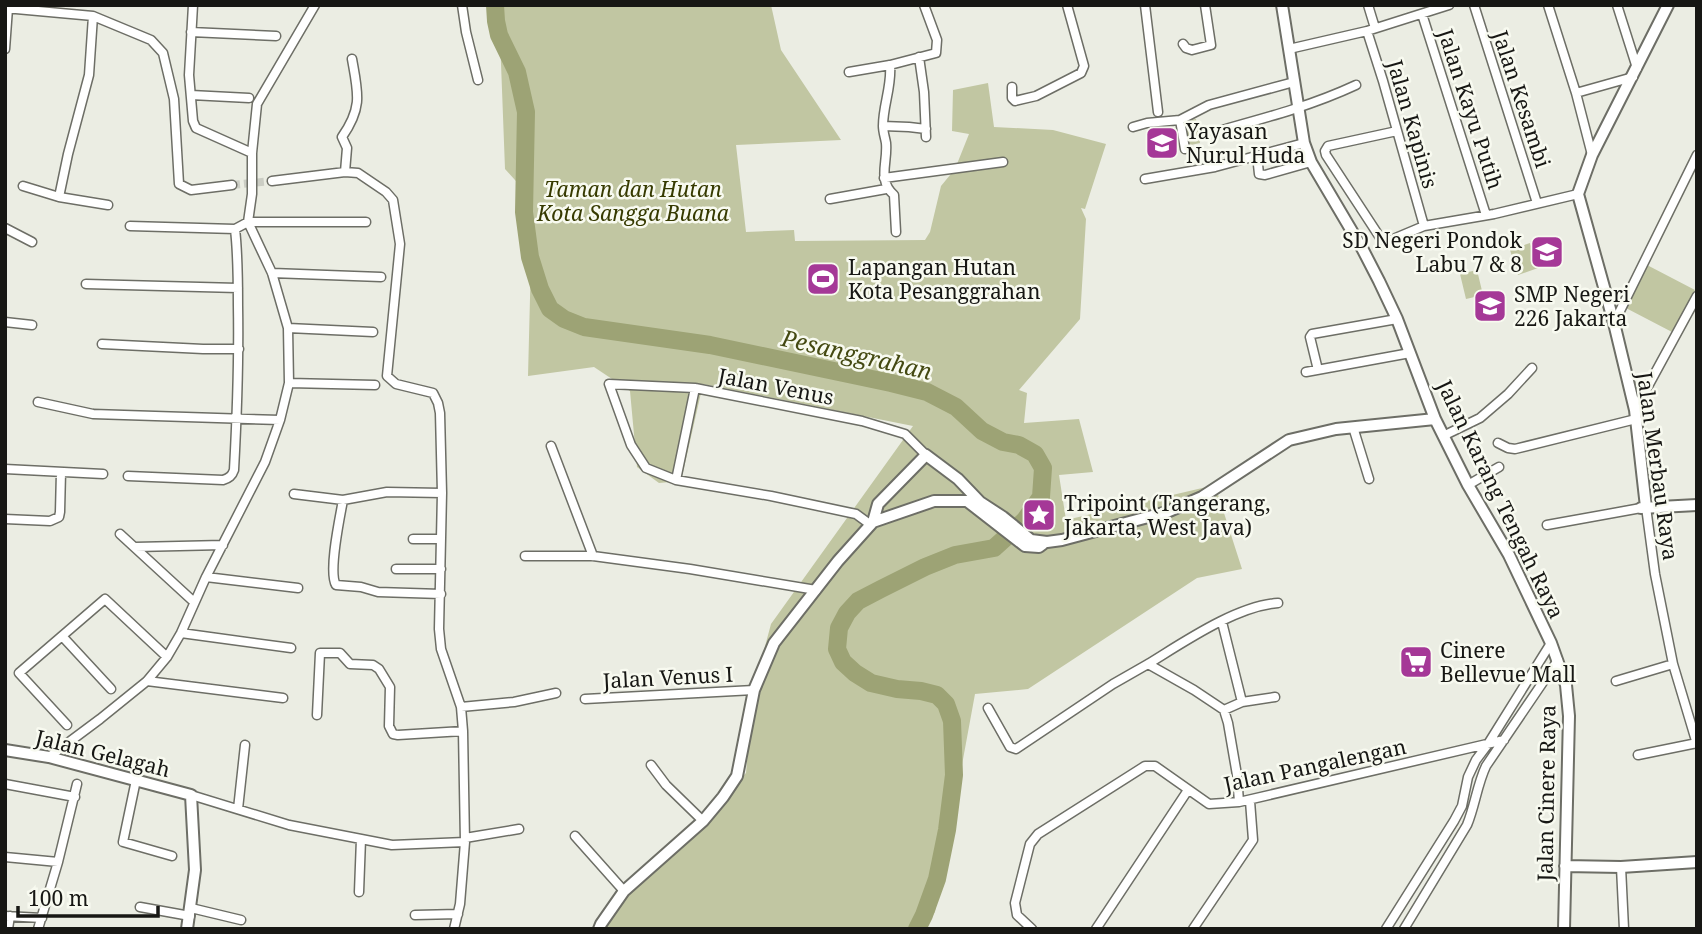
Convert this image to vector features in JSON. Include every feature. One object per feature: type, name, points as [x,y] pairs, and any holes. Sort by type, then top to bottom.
[{"type":"street","points":[[193,5],[190,75],[193,121],[196,128],[252,153]]},
{"type":"street","points":[[49,757],[147,681],[167,657],[265,462],[289,383],[288,328],[272,273],[248,222],[257,104],[315,5]]},
{"type":"street","points":[[462,5],[478,80]]},
{"type":"street","points":[[849,72],[890,65],[936,52],[937,40],[924,5]]},
{"type":"street","points":[[1012,88],[1012,98],[1015,101],[1036,96],[1081,73],[1084,66],[1067,5]]},
{"type":"street","points":[[1145,5],[1158,112]]},
{"type":"street","points":[[1183,44],[1185,48],[1192,50],[1211,46],[1205,5]]},
{"type":"street","name":"Jalan Karang Tengah Raya","points":[[1282,5],[1304,143],[1311,162],[1363,250],[1397,319],[1428,399],[1429,420],[1443,436],[1509,555],[1558,660]]},
{"type":"street","name":"Jalan Kapinis","points":[[1368,5],[1371,29],[1424,226]]},
{"type":"street","points":[[1289,49],[1371,29],[1449,5]]},
{"type":"street","name":"Jalan Kesambi","points":[[1474,5],[1536,203]]},
{"type":"street","points":[[1548,5],[1592,155]]},
{"type":"street","points":[[1617,5],[1635,73]]},
{"type":"street","points":[[1397,131],[1328,146],[1325,151],[1383,240],[1389,242],[1424,226],[1578,194],[1592,155],[1668,5]]},
{"type":"street","points":[[5,49],[7,8],[93,16],[151,40],[163,53],[174,99],[179,184],[191,190],[232,185]]},
{"type":"street","name":"Jalan Kayu Putih","points":[[1422,14],[1486,215]]},
{"type":"street","points":[[60,197],[68,154],[89,75],[93,16]]},
{"type":"street","points":[[191,32],[276,36]]},
{"type":"street","points":[[883,126],[909,127],[926,133],[925,92],[919,57]]},
{"type":"street","points":[[345,172],[346,148],[342,137],[352,122],[359,95],[352,59]]},
{"type":"street","points":[[890,65],[891,75],[883,126],[886,145],[884,178],[886,188],[894,195],[895,232]]},
{"type":"street","points":[[1576,93],[1635,73]]},
{"type":"street","points":[[1132,127],[1180,120],[1209,105],[1294,82]]},
{"type":"street","points":[[1217,131],[1329,98],[1356,85]]},
{"type":"street","points":[[191,95],[249,98]]},
{"type":"street","points":[[1180,120],[1185,149]]},
{"type":"street","points":[[1145,179],[1215,167],[1304,143]]},
{"type":"street","points":[[1257,155],[1259,174],[1265,175],[1311,162]]},
{"type":"street","points":[[1614,323],[1697,155]]},
{"type":"street","points":[[884,178],[1003,162]]},
{"type":"street","points":[[272,181],[345,172],[358,173],[393,200],[400,244],[387,376],[396,384],[433,393],[439,403],[442,493],[439,629],[441,649],[461,707],[463,731],[465,840],[458,914],[454,929]]},
{"type":"street","points":[[23,186],[60,197],[108,205]]},
{"type":"street","points":[[830,199],[886,188]]},
{"type":"street","name":"Jalan Merbau Raya","points":[[1578,194],[1614,323],[1635,415],[1643,508],[1655,574],[1673,664],[1697,743]]},
{"type":"street","points":[[130,226],[235,229],[248,222],[366,222]]},
{"type":"street","points":[[5,228],[32,242]]},
{"type":"street","points":[[128,476],[228,479],[234,470],[241,419],[235,229]]},
{"type":"street","points":[[272,273],[380,277]]},
{"type":"street","points":[[86,284],[238,288]]},
{"type":"street","points":[[1498,443],[1515,449],[1635,415],[1697,296]]},
{"type":"street","points":[[1318,370],[1310,337],[1312,334],[1397,319]]},
{"type":"street","points":[[5,322],[32,325]]},
{"type":"street","points":[[288,328],[373,332]]},
{"type":"street","points":[[102,344],[239,349]]},
{"type":"street","points":[[1306,372],[1410,353]]},
{"type":"street","points":[[1443,436],[1480,418],[1508,394],[1532,368]]},
{"type":"street","points":[[289,383],[375,385]]},
{"type":"street","name":"Jalan Venus","points":[[676,480],[646,468],[631,445],[609,384],[695,388],[862,421],[905,435],[926,455]]},
{"type":"street","points":[[695,388],[676,480],[856,514],[872,524]]},
{"type":"street","points":[[37,402],[93,414],[276,419]]},
{"type":"street","points":[[599,929],[624,891],[704,821],[723,797],[737,776],[754,690],[774,643],[838,561],[872,524],[878,504],[926,455],[958,479],[1000,521],[1028,543],[1047,542],[1167,512],[1202,497],[1289,440],[1336,429],[1429,420]]},
{"type":"street","points":[[1353,428],[1369,479]]},
{"type":"street","points":[[551,446],[593,556]]},
{"type":"street","points":[[1468,485],[1499,467]]},
{"type":"street","points":[[5,469],[103,474]]},
{"type":"street","points":[[5,519],[50,521],[59,517],[61,472]]},
{"type":"street","points":[[293,494],[343,500],[387,492],[442,493]]},
{"type":"street","points":[[343,500],[334,558],[333,581],[336,585],[361,587],[378,592],[441,594]]},
{"type":"street","points":[[872,524],[941,500],[967,501],[1000,521]]},
{"type":"street","points":[[1547,526],[1643,508],[1697,505]]},
{"type":"street","points":[[120,534],[194,602]]},
{"type":"street","points":[[413,539],[441,539]]},
{"type":"street","points":[[135,547],[223,545]]},
{"type":"street","points":[[525,556],[593,556],[816,590]]},
{"type":"street","points":[[396,569],[441,569]]},
{"type":"street","points":[[206,577],[298,588]]},
{"type":"street","points":[[67,725],[19,673],[105,599],[167,657]]},
{"type":"street","points":[[988,708],[1010,747],[1016,749],[1113,684],[1196,635],[1246,610],[1278,603]]},
{"type":"street","points":[[1222,622],[1242,702]]},
{"type":"street","points":[[180,633],[291,648]]},
{"type":"street","points":[[62,636],[111,689]]},
{"type":"street","points":[[1386,929],[1462,806],[1468,777],[1476,760],[1489,744],[1551,643]]},
{"type":"street","points":[[317,715],[320,653],[340,653],[350,664],[373,665],[379,669],[390,687],[389,726],[393,734],[463,731]]},
{"type":"street","points":[[1404,929],[1466,825],[1486,765],[1558,660]]},
{"type":"street","name":"Jalan Cinere Raya","points":[[1558,660],[1566,685],[1569,716],[1564,929]]},
{"type":"street","points":[[1148,664],[1224,710],[1237,775],[1239,802]]},
{"type":"street","points":[[1616,681],[1673,664]]},
{"type":"street","points":[[147,681],[283,698]]},
{"type":"street","name":"Jalan Venus I","points":[[585,699],[754,690]]},
{"type":"street","points":[[461,707],[514,702],[556,693]]},
{"type":"street","points":[[1224,710],[1242,702],[1275,697]]},
{"type":"street","name":"Jalan Pangalengan","points":[[1032,929],[1017,915],[1016,903],[1030,844],[1038,834],[1145,766],[1155,766],[1209,804],[1239,802],[1504,740]]},
{"type":"street","points":[[1638,755],[1697,743]]},
{"type":"street","points":[[238,809],[245,745]]},
{"type":"street","name":"Jalan Gelagah","points":[[5,750],[49,757],[191,794]]},
{"type":"street","points":[[651,765],[666,785],[704,821]]},
{"type":"street","points":[[136,780],[123,842],[172,856]]},
{"type":"street","points":[[5,784],[75,797]]},
{"type":"street","points":[[38,929],[77,784]]},
{"type":"street","points":[[1096,929],[1188,790]]},
{"type":"street","points":[[187,929],[195,870],[191,794],[289,825],[392,845],[465,840],[519,829]]},
{"type":"street","points":[[1193,929],[1253,840],[1250,801]]},
{"type":"street","points":[[575,836],[624,891]]},
{"type":"street","points":[[359,892],[361,839]]},
{"type":"street","points":[[5,856],[58,862]]},
{"type":"street","points":[[1565,866],[1621,867],[1697,862]]},
{"type":"street","points":[[1621,867],[1624,929]]},
{"type":"street","points":[[140,906],[241,920]]},
{"type":"street","points":[[415,915],[458,914]]},
{"type":"street","points":[[8,929],[8,916],[42,918]]},
{"type":"green space","name":"Taman dan Hutan Kota Sangga Buana","points":[[495,5],[771,5],[781,50],[841,140],[736,145],[746,232],[794,230],[795,241],[925,240],[930,232],[941,186],[955,169],[969,134],[952,131],[953,90],[988,83],[994,127],[1053,130],[1106,144],[1085,209],[1081,208],[1086,219],[1080,319],[1019,390],[1027,393],[1024,423],[1079,419],[1093,472],[1059,475],[1066,520],[1215,485],[1242,569],[1197,578],[1028,689],[975,694],[935,912],[924,929],[604,929],[616,903],[746,773],[753,691],[771,624],[913,426],[703,384],[681,481],[659,483],[637,467],[630,391],[594,367],[528,376],[531,259],[524,212],[524,190],[505,169],[500,37]]},
{"type":"green space","points":[[1196,119],[1200,143],[1186,146],[1181,121]]},
{"type":"green space","points":[[1530,243],[1538,268],[1518,275],[1510,250]]},
{"type":"green space","points":[[1647,265],[1695,290],[1672,332],[1624,307]]},
{"type":"green space","points":[[1477,270],[1483,295],[1466,299],[1460,274]]},
{"type":"waterway","name":"Pesanggrahan","points":[[495,5],[499,35],[517,72],[526,112],[524,212],[530,257],[540,289],[550,309],[564,319],[584,327],[710,345],[927,392],[956,407],[982,431],[1035,454],[1043,468],[1041,497],[1025,520],[994,548],[955,555],[881,589],[858,601],[839,628],[837,649],[843,662],[855,673],[871,683],[937,695],[946,704],[952,721],[954,775],[947,830],[937,879],[917,929]]},
{"type":"tunnel","points":[[232,185],[272,181]]},
{"type":"place","name":"Yayasan Nurul Huda","points":[[1162,143]]},
{"type":"place","name":"SD Negeri Pondok Labu 7 & 8","points":[[1547,252]]},
{"type":"place","name":"Lapangan Hutan Kota Pesanggrahan","points":[[823,279]]},
{"type":"place","name":"SMP Negeri 226 Jakarta","points":[[1490,306]]},
{"type":"place","name":"Tripoint (Tangerang, Jakarta, West Java)","points":[[1039,515]]},
{"type":"place","name":"Cinere Bellevue Mall","points":[[1416,662]]}]
